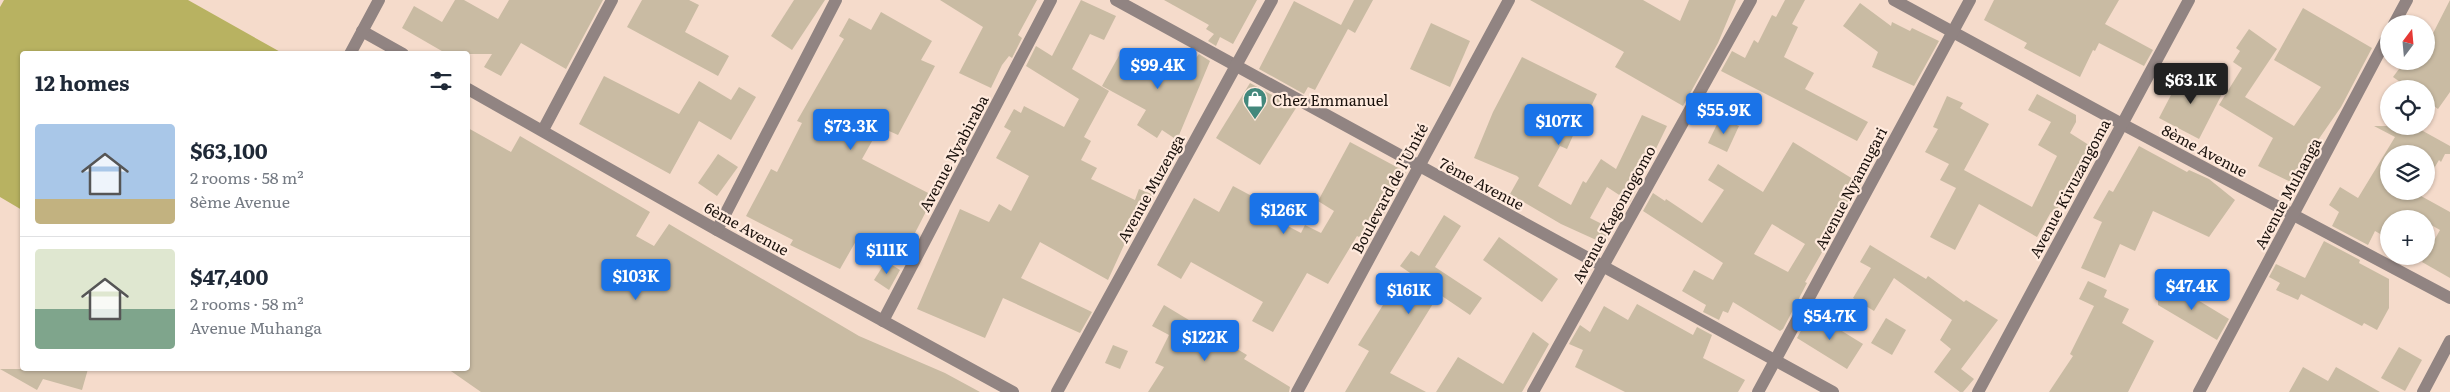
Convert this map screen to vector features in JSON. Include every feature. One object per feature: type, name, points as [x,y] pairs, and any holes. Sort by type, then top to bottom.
[{"type":"street","points":[[352,51],[379,0]]},
{"type":"street","points":[[543,130],[612,0]]},
{"type":"street","points":[[717,230],[836,0]]},
{"type":"street","name":"Avenue Nyabiraba","points":[[883,321],[1052,0]]},
{"type":"street","name":"7ème Avenue","points":[[1116,0],[1833,392]]},
{"type":"street","name":"Avenue Muzenga","points":[[1057,392],[1272,0]]},
{"type":"street","name":"Boulevard de l'Unité","points":[[1297,392],[1509,0]]},
{"type":"street","name":"Avenue Kagomogomo","points":[[1533,392],[1751,0]]},
{"type":"street","name":"8ème Avenue","points":[[1894,0],[2122,124],[2450,298]]},
{"type":"street","name":"Avenue Nyamugari","points":[[1758,392],[1970,0]]},
{"type":"street","name":"Avenue Kivuzangoma","points":[[1978,392],[2189,0]]},
{"type":"street","points":[[2399,15],[2407,0]]},
{"type":"street","points":[[362,31],[398,51]]},
{"type":"street","name":"Avenue Muhanga","points":[[2199,392],[2380,51]]},
{"type":"street","name":"6ème Avenue","points":[[470,90],[717,230],[1013,392]]},
{"type":"street","points":[[2423,392],[2449,347]]},
{"type":"shaded area","points":[[4,0],[188,0],[279,51],[20,51],[20,209],[0,197],[0,7]]},
{"type":"building","points":[[455,0],[464,0],[498,19],[509,0],[603,0],[566,69],[521,43],[501,76],[484,67],[492,54],[470,54],[470,51],[442,51],[402,28],[414,6],[442,22]]},
{"type":"building","points":[[642,0],[689,0],[699,5],[685,32],[729,56],[718,76],[627,27]]},
{"type":"building","points":[[794,0],[825,0],[792,50],[771,36]]},
{"type":"building","points":[[940,0],[1037,0],[1018,35],[1022,38],[1012,58],[1009,56],[1002,65],[991,88],[959,73],[983,27]]},
{"type":"building","points":[[1081,0],[1116,16],[1104,40],[1090,34],[1072,69],[1109,91],[1084,137],[1091,141],[1081,160],[1097,168],[1091,179],[1135,200],[1139,189],[1154,195],[1134,234],[1130,232],[1108,280],[1040,242],[1021,278],[1092,312],[1080,333],[1003,298],[985,338],[917,309],[960,209],[989,222],[999,204],[1011,211],[1029,176],[996,158],[1011,131],[1004,127],[1014,109],[1021,113],[1024,106],[1064,127],[1079,99],[1026,66],[1036,46],[1052,56]]},
{"type":"building","points":[[1164,0],[1257,0],[1233,44],[1220,37],[1216,46],[1208,41],[1214,34],[1206,29],[1209,25]]},
{"type":"building","points":[[1354,0],[1373,0],[1355,33],[1348,29],[1315,90],[1308,87],[1304,94],[1259,69],[1294,1],[1341,25]]},
{"type":"building","points":[[1530,0],[1643,0],[1680,21],[1689,0],[1736,0],[1718,43],[1683,106],[1615,67],[1624,52]]},
{"type":"building","points":[[1785,0],[1805,0],[1792,24],[1798,27],[1784,57],[1814,73],[1805,89],[1868,122],[1857,141],[1721,71],[1732,51],[1745,58],[1754,40],[1758,43],[1772,15],[1776,17]]},
{"type":"building","points":[[1994,0],[2119,0],[2105,24],[2153,50],[2144,66],[2099,43],[2095,51],[2093,50],[2080,77],[2024,48],[2027,43],[1984,20]]},
{"type":"building","points":[[2450,0],[2450,92],[2438,109],[2435,107],[2435,80],[2397,80],[2393,77],[2398,70],[2435,70],[2435,29]]},
{"type":"building","points":[[1860,3],[1891,26],[1892,22],[1910,31],[1912,28],[1939,41],[1914,86],[1872,67],[1878,52],[1843,26]]},
{"type":"building","points":[[2303,8],[2372,48],[2341,107],[2307,156],[2313,159],[2299,186],[2258,166],[2273,138],[2219,105],[2242,68],[2233,62],[2240,51],[2236,48],[2249,29],[2277,49],[2245,97],[2294,126],[2321,87],[2274,60]]},
{"type":"building","points":[[881,12],[932,41],[921,60],[935,66],[898,135],[880,127],[862,159],[934,196],[899,264],[856,241],[840,269],[790,245],[793,240],[746,216],[771,169],[777,172],[802,123],[797,121],[844,39],[839,36],[849,18],[871,30]]},
{"type":"building","points":[[1431,23],[1470,41],[1450,87],[1410,69]]},
{"type":"building","points":[[1121,52],[1146,66],[1154,52],[1187,70],[1199,54],[1210,61],[1177,140],[1162,130],[1157,138],[1137,125],[1146,110],[1102,86]]},
{"type":"building","points":[[1522,57],[1597,94],[1588,113],[1584,111],[1567,149],[1560,146],[1538,186],[1571,205],[1583,181],[1586,183],[1601,159],[1616,169],[1642,115],[1667,126],[1630,202],[1607,187],[1590,218],[1612,229],[1605,244],[1561,224],[1510,194],[1519,178],[1517,176],[1474,158],[1493,112]]},
{"type":"building","points":[[2183,72],[2223,92],[2199,139],[2159,118]]},
{"type":"building","points":[[604,76],[679,114],[699,81],[731,100],[739,87],[756,97],[731,140],[699,121],[670,174],[579,124]]},
{"type":"building","points":[[1250,83],[1296,108],[1260,165],[1216,138]]},
{"type":"building","points":[[2037,94],[2076,115],[2076,122],[2070,133],[2092,147],[2070,181],[2055,214],[2051,212],[2037,237],[1979,204],[1955,250],[1930,237],[1956,188],[1940,180],[1949,164],[1925,152],[1938,129],[1933,127],[1947,96],[1963,103],[1960,108],[1989,124],[1964,170],[2032,207],[2057,156],[2038,145],[2051,122],[2028,110]]},
{"type":"building","points":[[1720,118],[1739,126],[1727,152],[1708,143]]},
{"type":"building","points":[[470,129],[511,152],[520,136],[650,212],[636,236],[654,246],[669,224],[859,336],[945,373],[980,392],[481,392],[451,371],[470,371]]},
{"type":"building","points":[[2391,135],[2430,135],[2450,146],[2450,154],[2445,154],[2441,162],[2439,160],[2435,167],[2435,145],[2390,145],[2395,137]]},
{"type":"building","points":[[1350,142],[1406,172],[1369,242],[1357,236],[1328,284],[1307,273],[1273,332],[1252,321],[1263,302],[1191,262],[1181,279],[1157,265],[1194,198],[1219,212],[1233,186],[1263,202],[1259,211],[1301,233],[1305,225],[1321,233],[1334,211],[1318,201]]},
{"type":"building","points":[[1793,142],[1861,184],[1805,282],[1807,283],[1783,329],[1780,331],[1733,302],[1728,313],[1723,311],[1719,320],[1703,312],[1706,305],[1682,291],[1694,270],[1713,280],[1723,263],[1643,211],[1653,193],[1665,201],[1666,199],[1702,223],[1724,190],[1708,180],[1718,164],[1763,192]],"holes":[[[1772,224],[1805,244],[1788,272],[1754,254]]]},
{"type":"building","points":[[2139,146],[2187,172],[2189,170],[2209,179],[2235,200],[2209,237],[2153,211],[2135,251],[2120,244],[2105,278],[2081,268],[2102,222],[2093,218],[2109,190],[2113,192]]},
{"type":"building","points":[[718,154],[738,167],[717,196],[698,183]]},
{"type":"building","points":[[2380,162],[2380,200],[2428,200],[2450,212],[2450,278],[2427,265],[2435,265],[2435,239],[2440,230],[2435,227],[2435,210],[2380,210],[2380,234],[2375,231],[2368,245],[2332,226],[2339,212],[2329,205],[2340,187],[2358,198]]},
{"type":"building","points":[[1444,215],[1461,226],[1435,267],[1482,298],[1470,315],[1439,294],[1390,373],[1426,392],[1345,392],[1369,351],[1358,345],[1388,297],[1397,303],[1416,277],[1400,266],[1411,251],[1419,256]]},
{"type":"building","points":[[1499,237],[1558,279],[1542,302],[1483,260]]},
{"type":"building","points":[[2324,241],[2360,260],[2359,263],[2389,279],[2389,308],[2377,330],[2364,323],[2362,326],[2301,294],[2298,300],[2276,290],[2280,283],[2269,277],[2276,264],[2305,278]]},
{"type":"building","points":[[1870,245],[1926,279],[1928,276],[1964,302],[1966,300],[1998,320],[1961,369],[1974,379],[1963,392],[1960,392],[1934,372],[1951,349],[1940,340],[1952,320],[1894,278],[1874,311],[1853,298],[1871,268],[1860,262]]},
{"type":"building","points":[[886,261],[900,270],[889,290],[874,280]]},
{"type":"building","points":[[2088,281],[2107,290],[2104,297],[2129,309],[2122,323],[2154,341],[2128,392],[2049,392],[2073,356],[2070,354],[2094,306],[2079,299]]},
{"type":"building","points":[[2168,282],[2229,319],[2217,340],[2158,305],[2158,299]]},
{"type":"building","points":[[1637,304],[1693,335],[1697,327],[1712,335],[1703,358],[1745,380],[1738,392],[1625,392],[1575,367],[1583,350],[1569,344],[1580,325],[1590,332],[1604,306],[1628,320]]},
{"type":"building","points":[[1164,305],[1247,355],[1244,359],[1290,387],[1289,392],[1148,392],[1164,367],[1155,363],[1169,335],[1152,326]]},
{"type":"building","points":[[1810,314],[1823,322],[1824,320],[1863,344],[1847,369],[1797,338]]},
{"type":"building","points":[[1886,318],[1906,330],[1892,355],[1871,343]]},
{"type":"building","points":[[1533,332],[1549,344],[1522,392],[1436,392],[1458,357],[1503,384]]},
{"type":"building","points":[[1113,345],[1128,351],[1120,369],[1105,363]]},
{"type":"building","points":[[2399,347],[2422,360],[2405,391],[2381,378]]},
{"type":"building","points":[[2303,367],[2328,381],[2336,367],[2380,392],[2289,392]]},
{"type":"building","points":[[0,369],[20,369],[20,371],[87,371],[82,390],[43,379],[37,390]]},
{"type":"place","name":"Chez Emmanuel","points":[[1255,120]]}]
